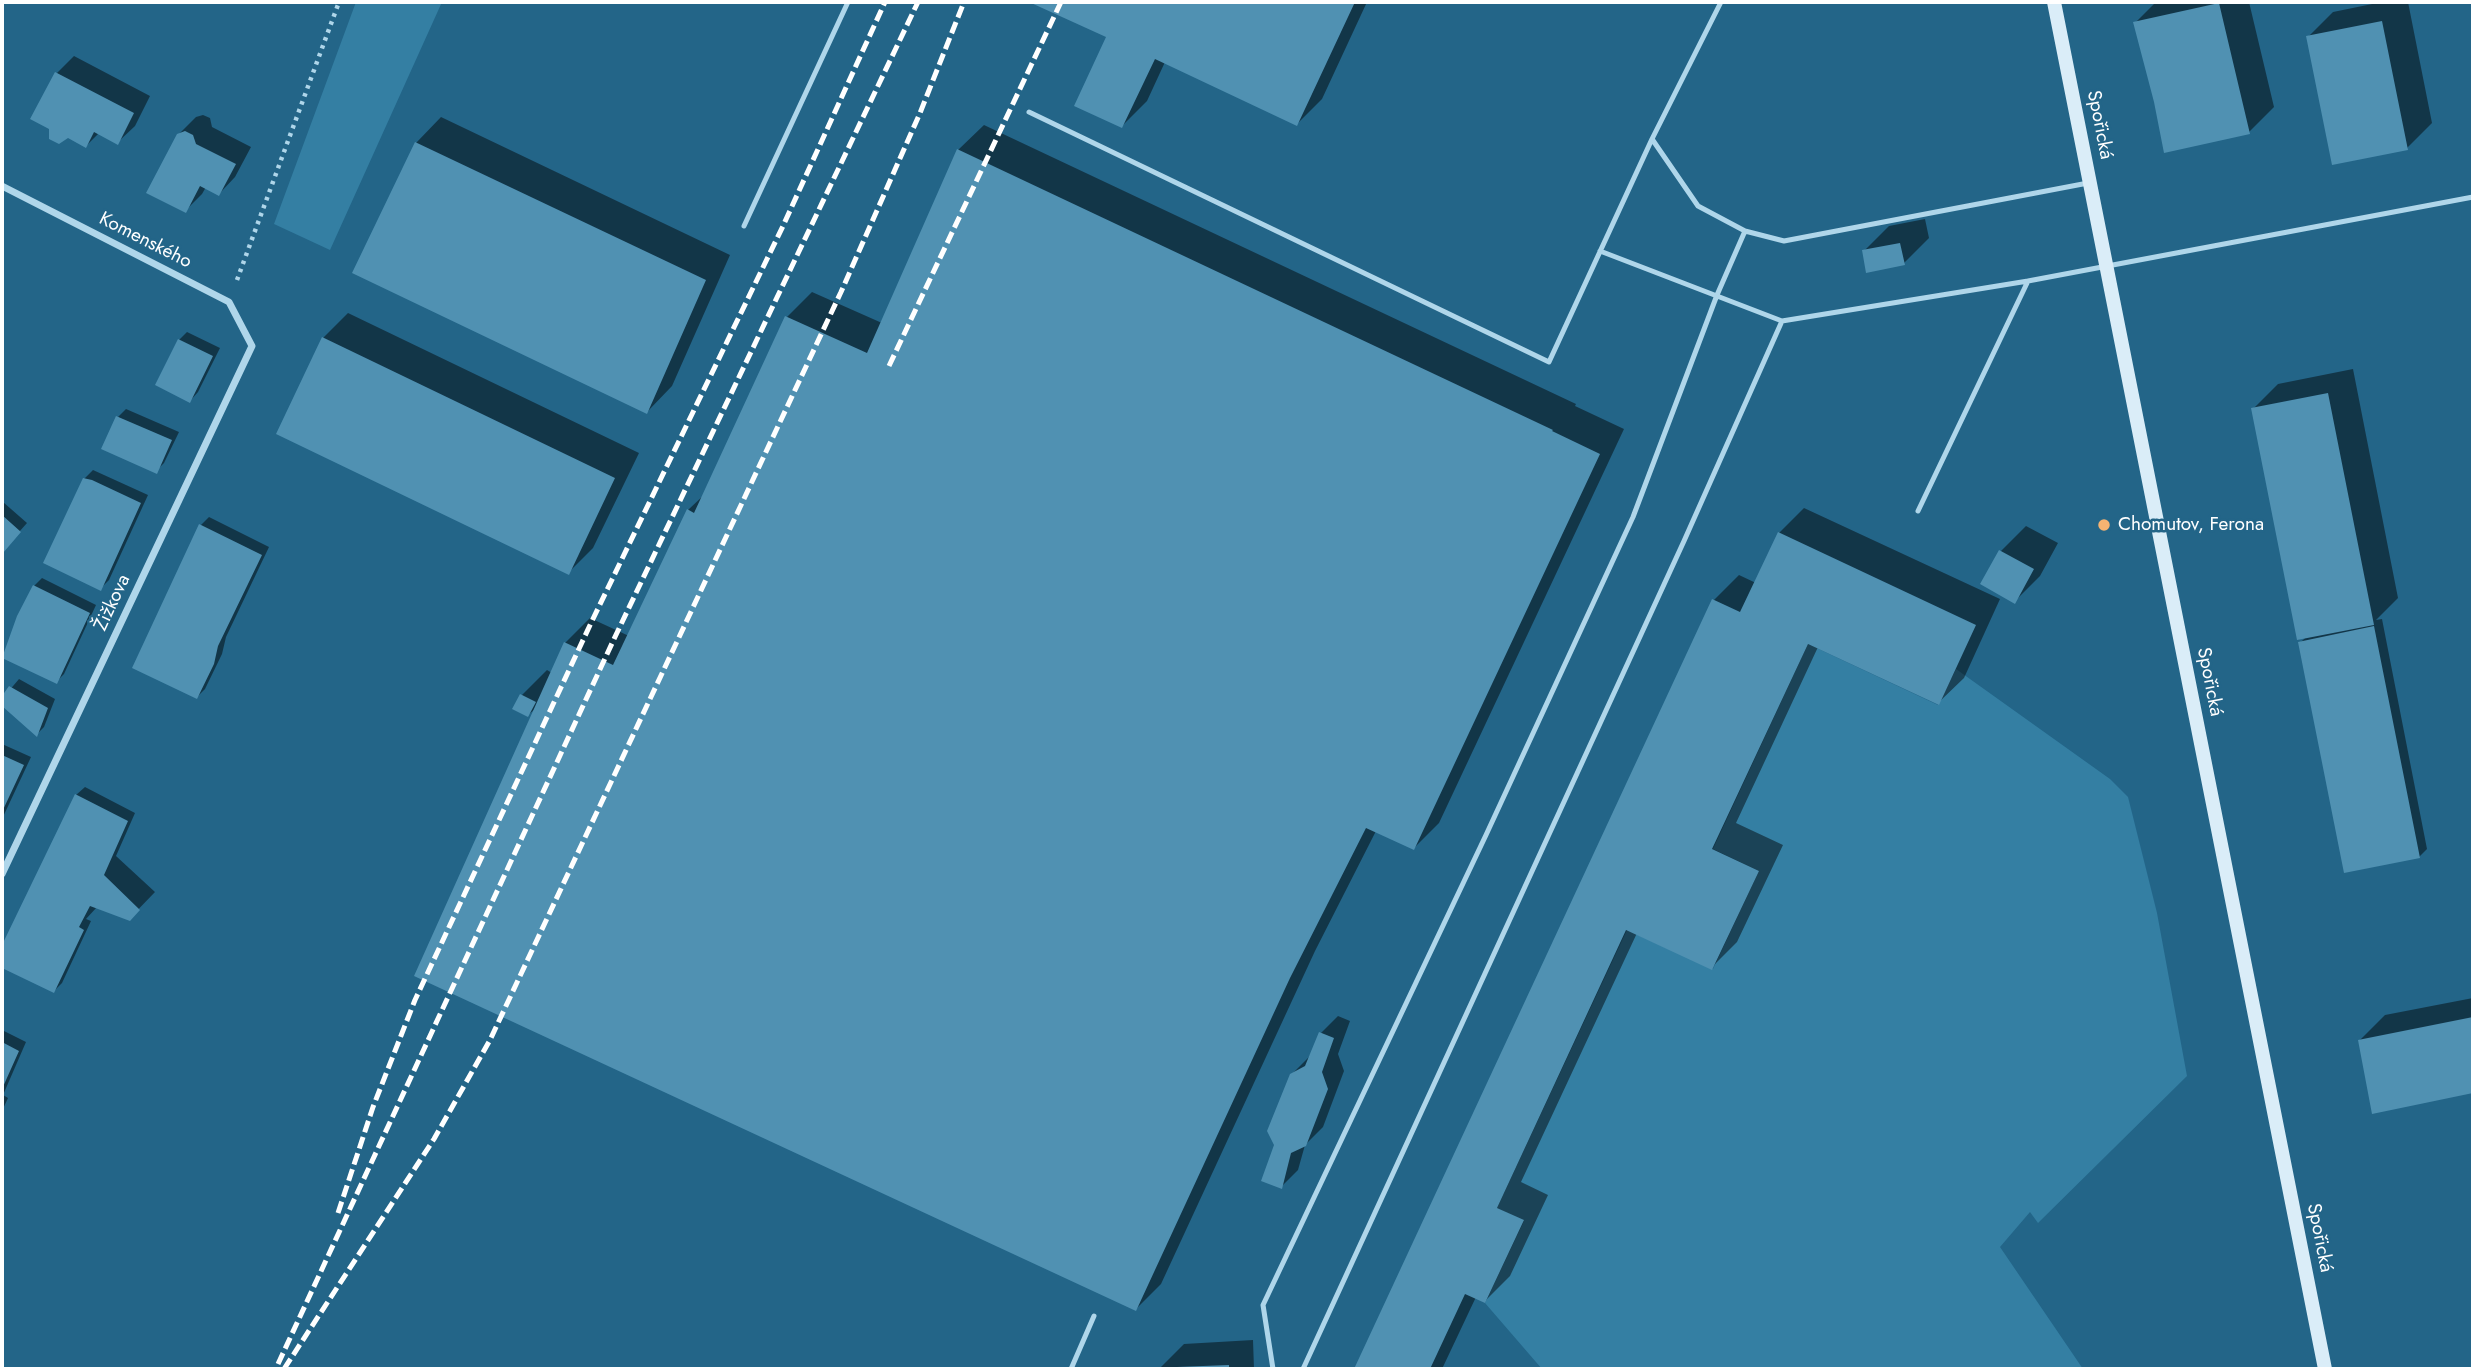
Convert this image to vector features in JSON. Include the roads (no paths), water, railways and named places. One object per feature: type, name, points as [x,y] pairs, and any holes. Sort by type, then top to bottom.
[{"type":"street","name":"Spořická","points":[[2054,2],[2325,1369]]},
{"type":"street","name":"Komenského","points":[[2,186],[229,302],[252,346]]},
{"type":"street","name":"Žižkova","points":[[2,874],[252,346]]},
{"type":"lane","points":[[744,226],[848,2]]},
{"type":"lane","points":[[1029,113],[1549,362],[1652,139],[1721,2]]},
{"type":"lane","points":[[1652,139],[1698,206],[1745,231],[1784,242],[2091,183]]},
{"type":"lane","points":[[1600,251],[1782,321],[2108,267],[2473,197]]},
{"type":"lane","points":[[1273,1369],[1262,1305],[1486,835],[1633,517],[1717,295],[1745,231]]},
{"type":"lane","points":[[1918,511],[2028,281]]},
{"type":"lane","points":[[1303,1369],[1684,541],[1782,321]]},
{"type":"lane","points":[[1071,1369],[1094,1316]]},
{"type":"railway","points":[[338,1213],[373,1107],[415,1000],[591,623],[783,226],[885,2]]},
{"type":"railway","points":[[278,1364],[614,639],[918,2]]},
{"type":"railway","points":[[284,1369],[434,1139],[490,1040],[841,292],[920,113],[964,2]]},
{"type":"railway","points":[[889,366],[1061,2]]},
{"type":"place","name":"Chomutov, Ferona","points":[[2104,525]]}]
